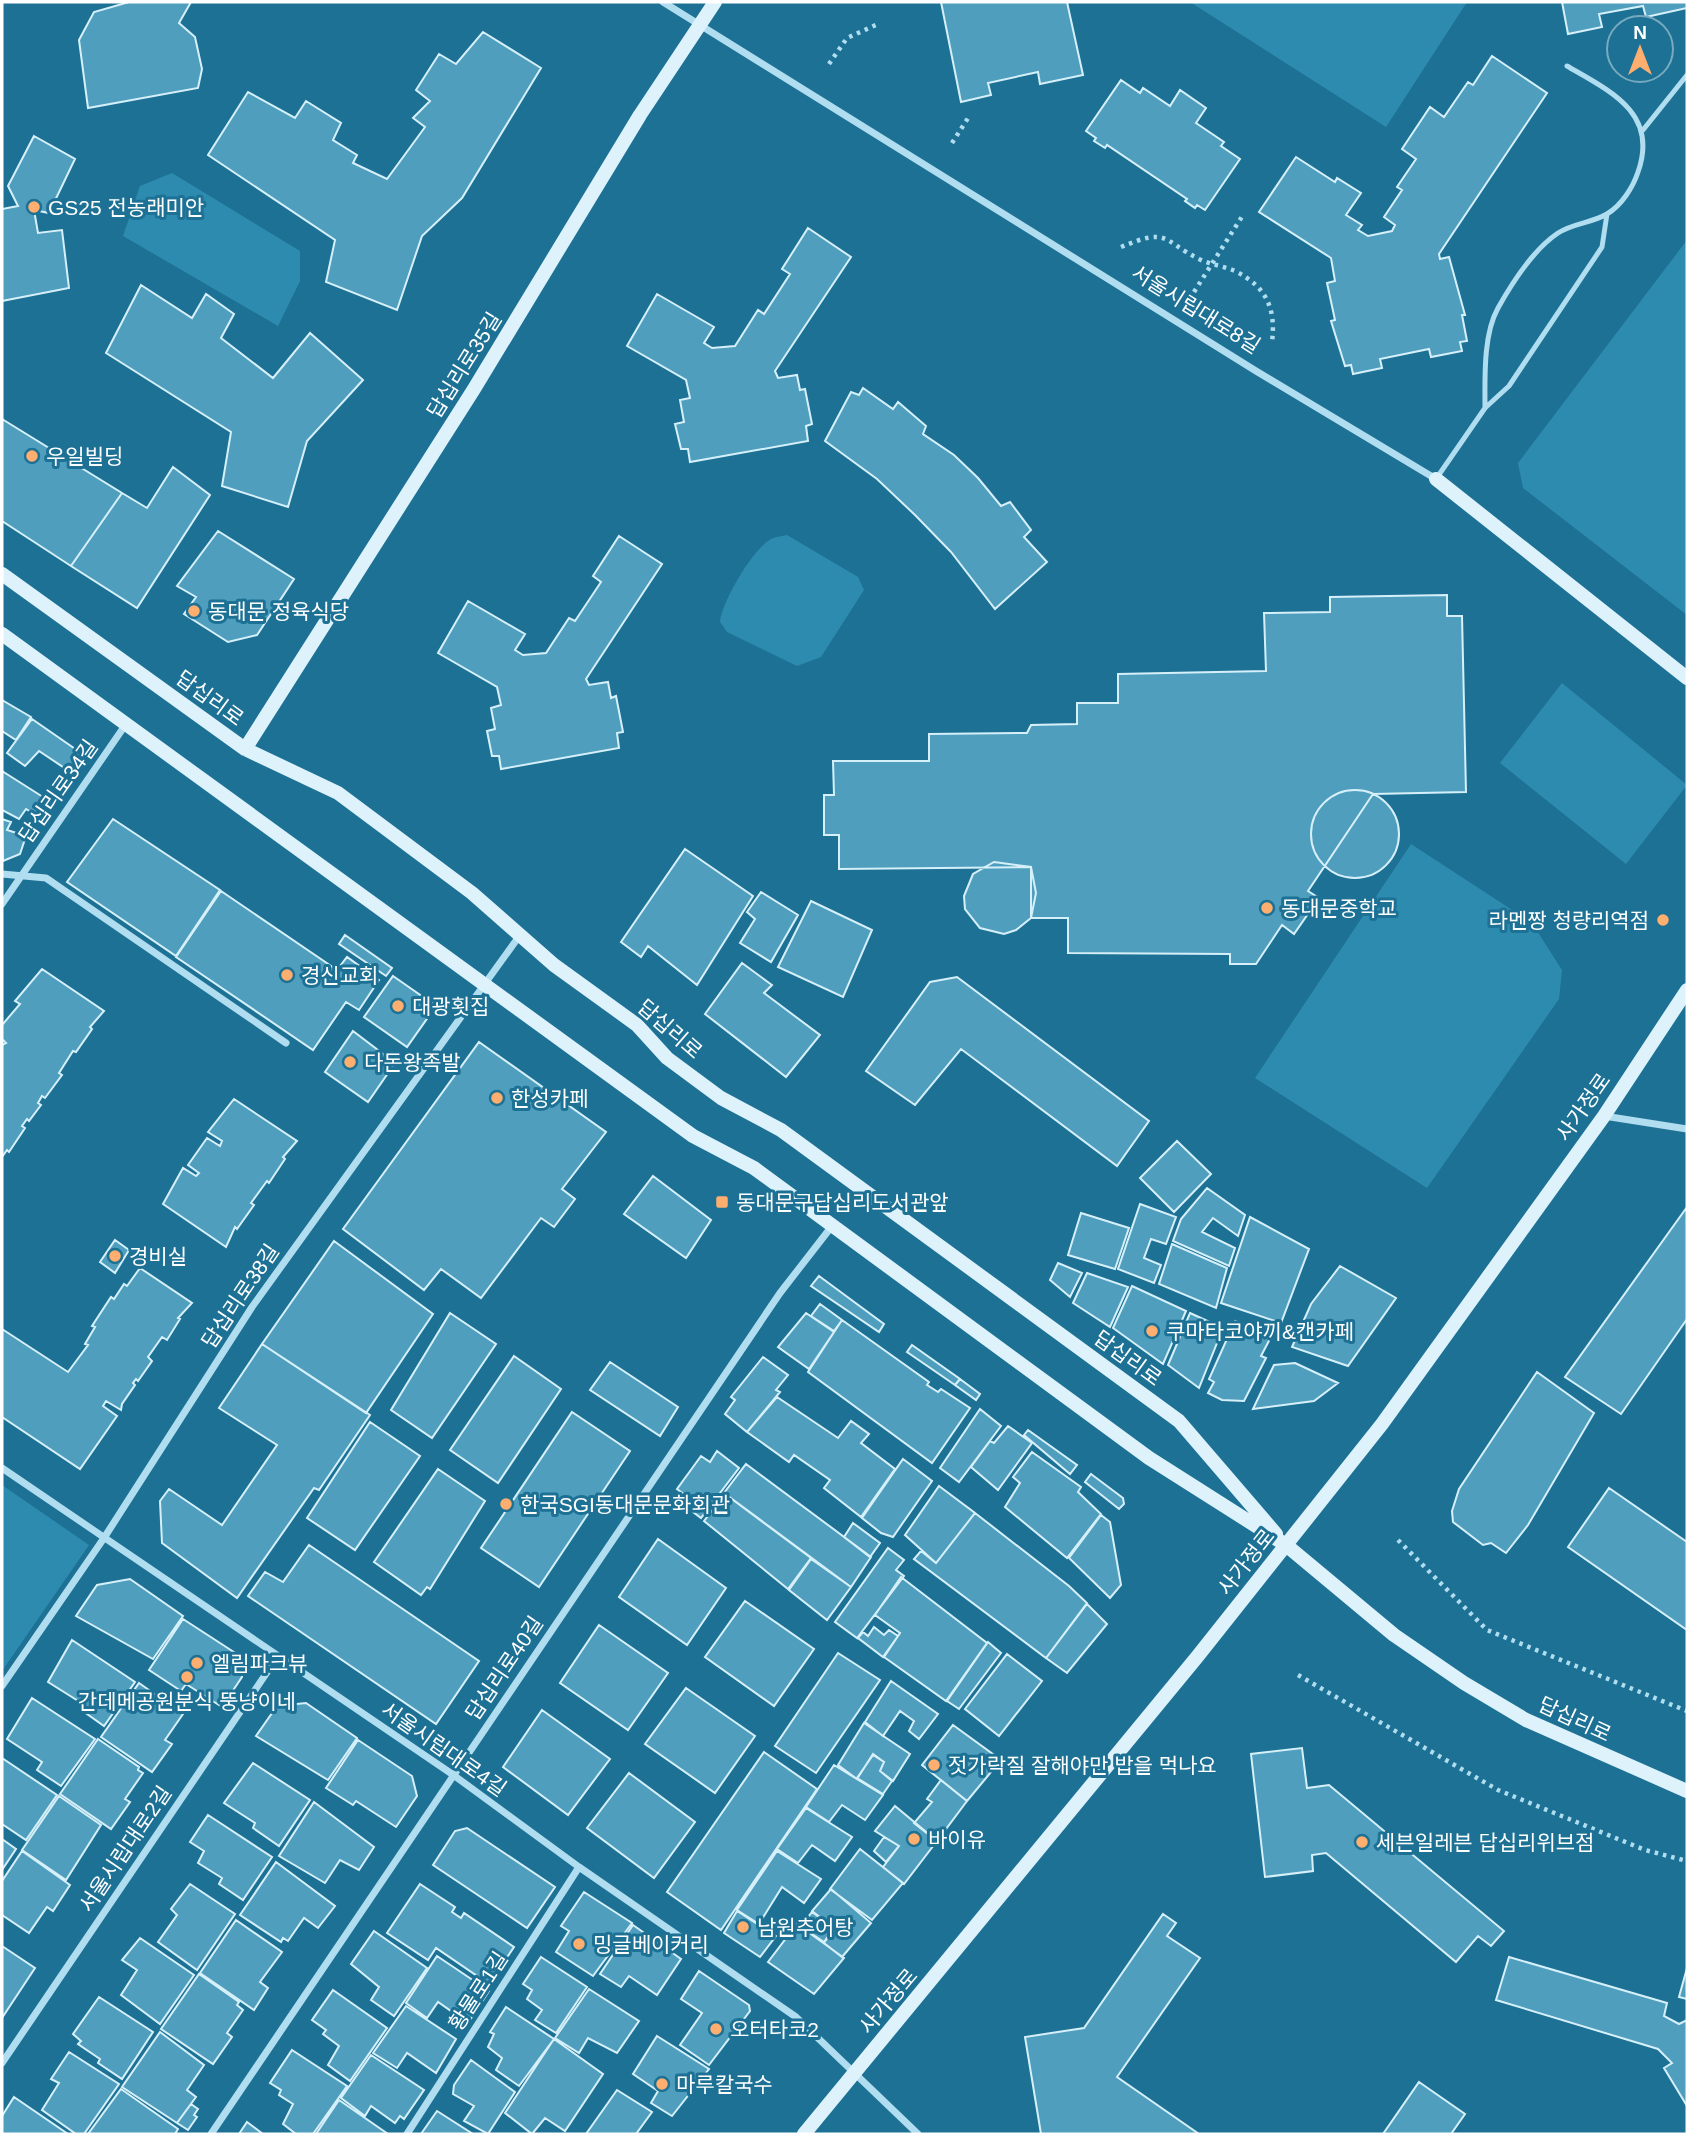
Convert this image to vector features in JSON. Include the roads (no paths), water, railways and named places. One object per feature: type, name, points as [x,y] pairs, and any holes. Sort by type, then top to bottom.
[{"type":"main road","name":"답십리로35길","points":[[245,749],[474,389],[640,116],[715,2]]},
{"type":"main road","name":"서울시립대로8길","points":[[1436,479],[1687,678]]},
{"type":"main road","name":"답십리로","points":[[2,574],[245,749],[338,793],[472,893],[554,965],[637,1025],[667,1058],[710,1090],[781,1130],[1180,1421],[1286,1545]]},
{"type":"main road","name":"답십리로","points":[[2,634],[693,1136],[754,1168],[1149,1458],[1286,1545],[1394,1635],[1464,1683],[1536,1725],[1687,1791]]},
{"type":"main road","name":"사가정로","points":[[804,2134],[1382,1424],[1604,1116],[1687,990]]},
{"type":"street","name":"서울시립대로8길","points":[[663,2],[1244,364],[1436,479]]},
{"type":"street","name":"답십리로34길","points":[[2,904],[126,724]]},
{"type":"street","points":[[2,874],[19,878],[46,878],[286,1043]]},
{"type":"street","name":"답십리로38길","points":[[2,1686],[104,1538],[252,1307],[520,934]]},
{"type":"street","points":[[1604,1116],[1687,1129]]},
{"type":"street","name":"답십리로40길","points":[[211,2134],[452,1774],[780,1293],[832,1226]]},
{"type":"street","name":"서울시립대로4길","points":[[2,1468],[452,1774],[579,1867],[796,2017],[918,2134]]},
{"type":"street","name":"서울시립대로2길","points":[[2,2063],[278,1656]]},
{"type":"street","name":"황물로1길","points":[[407,2134],[579,1867]]},
{"type":"lane","points":[[1485,408],[1492,323],[1498,309],[1521,275],[1556,234],[1580,222],[1606,214],[1633,186],[1642,163],[1643,130],[1624,103],[1567,66]]},
{"type":"lane","points":[[1643,130],[1687,75]]},
{"type":"lane","points":[[1436,479],[1485,408],[1509,386],[1602,247],[1606,214]]},
{"type":"place","name":"GS25 전농래미안","points":[[34,207]]},
{"type":"place","name":"우일빌딩","points":[[32,456]]},
{"type":"place","name":"동대문 정육식당","points":[[194,611]]},
{"type":"place","name":"동대문중학교","points":[[1267,908]]},
{"type":"place","name":"라멘짱 청량리역점","points":[[1663,920]]},
{"type":"place","name":"경신교회","points":[[287,975]]},
{"type":"place","name":"대광횟집","points":[[398,1006]]},
{"type":"place","name":"다돈왕족발","points":[[350,1062]]},
{"type":"place","name":"한성카페","points":[[497,1098]]},
{"type":"place","name":"동대문구답십리도서관앞","points":[[722,1202]]},
{"type":"place","name":"경비실","points":[[115,1256]]},
{"type":"place","name":"쿠마타코야끼&캔카페","points":[[1152,1331]]},
{"type":"place","name":"한국SGI동대문문화회관","points":[[506,1504]]},
{"type":"place","name":"엘림파크뷰","points":[[197,1663]]},
{"type":"place","name":"간데메공원분식 뚱냥이네","points":[[187,1677]]},
{"type":"place","name":"젓가락질 잘해야만 밥을 먹나요","points":[[934,1765]]},
{"type":"place","name":"바이유","points":[[914,1839]]},
{"type":"place","name":"세븐일레븐 답십리위브점","points":[[1362,1842]]},
{"type":"place","name":"남원추어탕","points":[[743,1927]]},
{"type":"place","name":"밍글베이커리","points":[[579,1944]]},
{"type":"place","name":"오터타코2","points":[[716,2029]]},
{"type":"place","name":"마루칼국수","points":[[662,2084]]}]
